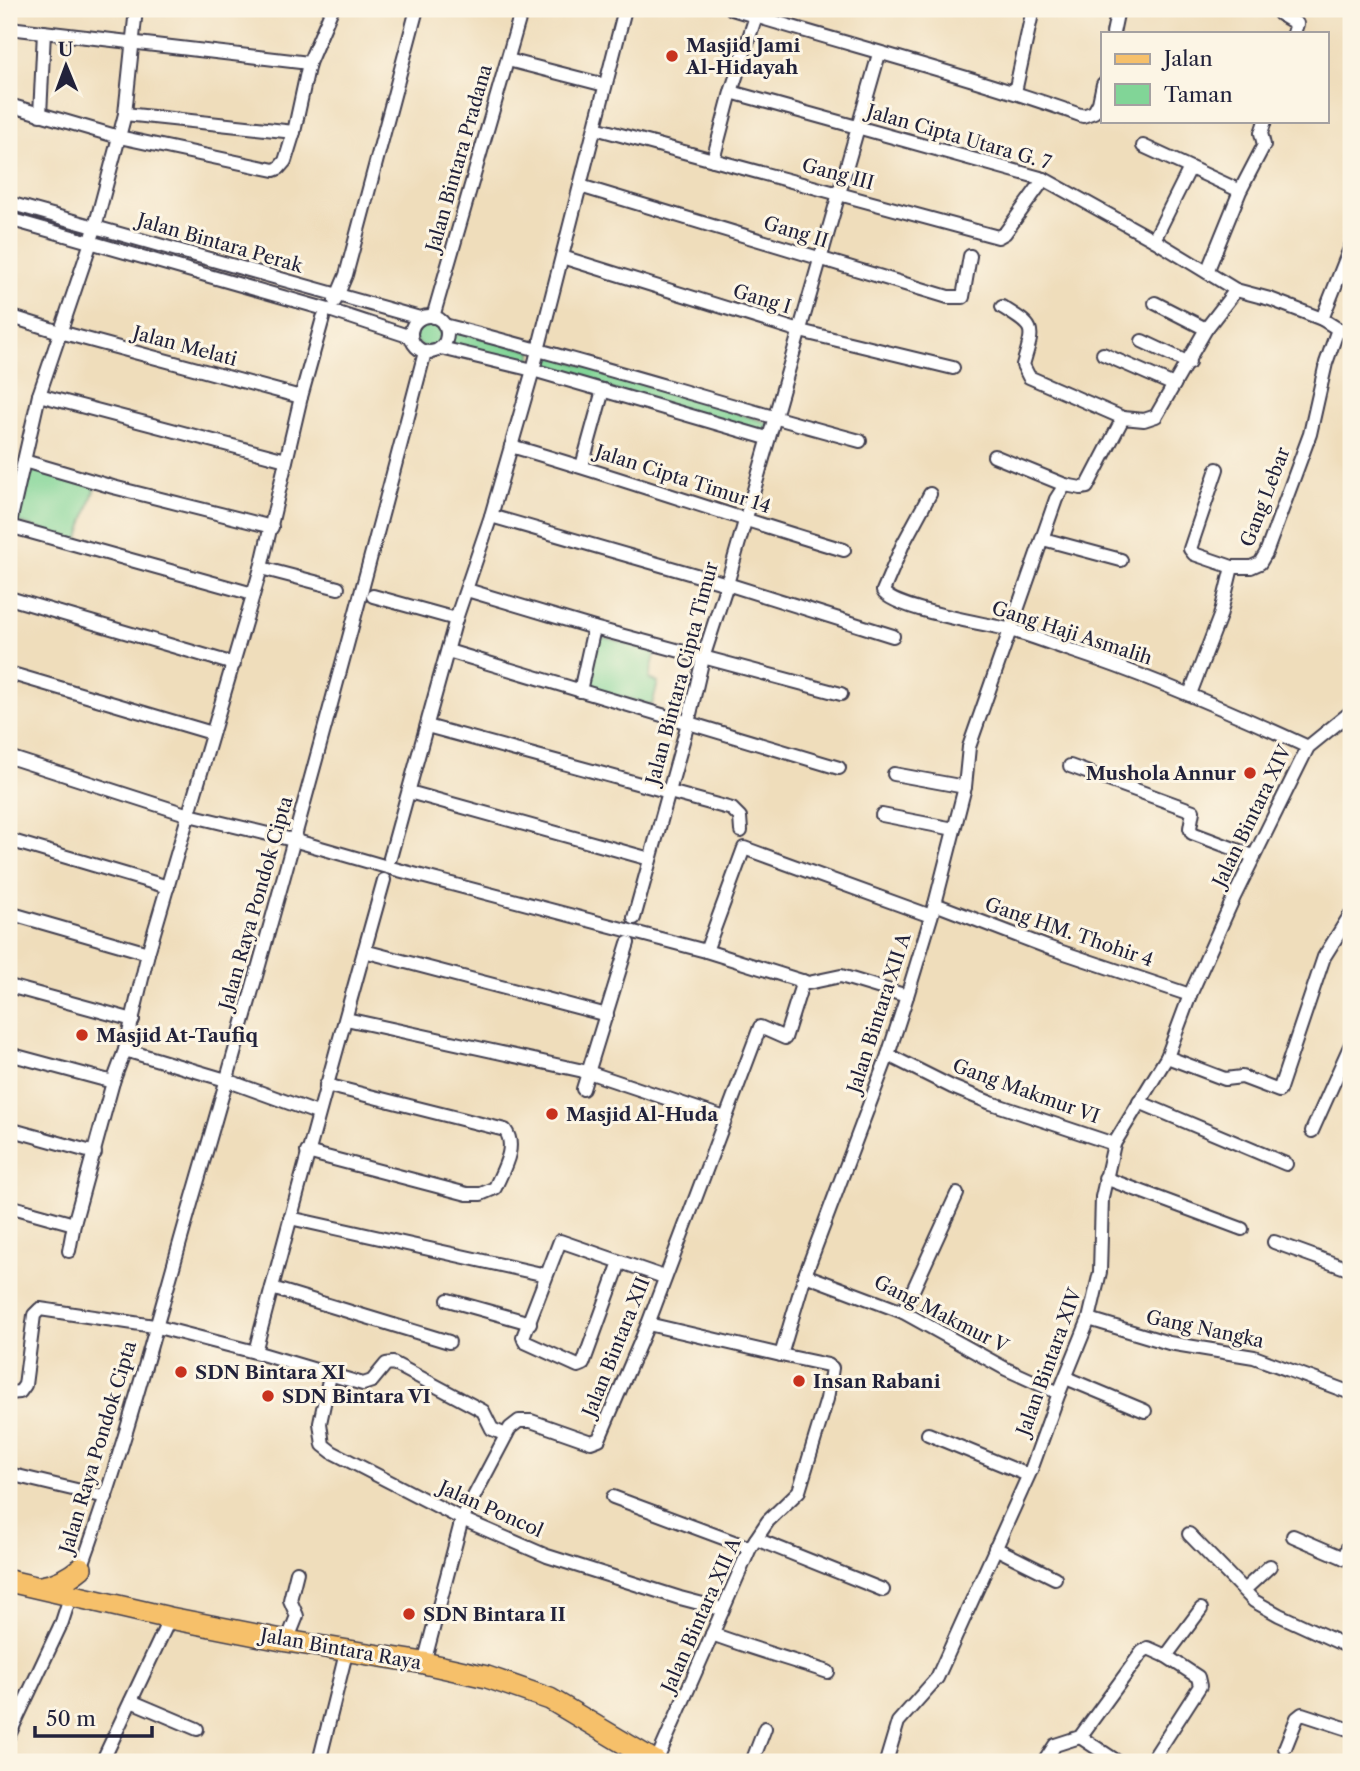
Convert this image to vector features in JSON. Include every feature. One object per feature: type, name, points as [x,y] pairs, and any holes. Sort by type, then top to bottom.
[{"type":"main road","points":[[41,1587],[50,1586],[71,1576],[80,1568]]},
{"type":"main road","name":"Jalan Bintara Raya","points":[[9,1581],[170,1618],[287,1641],[424,1663],[486,1677],[550,1699],[656,1762]]},
{"type":"street","points":[[136,9],[125,114],[96,228],[39,395],[24,461],[13,486],[9,527],[253,594]]},
{"type":"street","points":[[9,105],[119,138],[274,170],[283,166],[294,132],[309,63],[332,9]]},
{"type":"street","points":[[69,1251],[113,1082],[133,1020],[148,953],[261,568],[301,397],[327,315],[346,275],[417,9]]},
{"type":"street","name":"Jalan Bintara Pradana","points":[[432,320],[522,9]]},
{"type":"street","points":[[390,858],[456,619],[491,516],[533,370],[625,9]]},
{"type":"street","points":[[732,9],[766,15],[880,54],[1015,92],[1083,116],[1094,113],[1101,94]]},
{"type":"street","points":[[1015,92],[1033,9]]},
{"type":"street","points":[[1113,32],[1118,9]]},
{"type":"street","points":[[1282,9],[1280,14],[1297,24],[1294,32]]},
{"type":"street","points":[[713,159],[731,92],[766,15]]},
{"type":"street","points":[[9,28],[309,63]]},
{"type":"street","points":[[40,115],[44,32]]},
{"type":"street","name":"Jalan Bintara Cipta Timur","points":[[583,1089],[607,1016],[670,791],[703,658],[727,584],[880,54]]},
{"type":"street","points":[[508,60],[606,85]]},
{"type":"street","name":"Jalan Cipta Utara G. 7","points":[[731,92],[1044,179],[1154,240],[1236,290],[1322,318],[1351,334]]},
{"type":"street","points":[[125,114],[294,132]]},
{"type":"street","points":[[1207,272],[1240,191],[1264,145],[1261,133],[1265,122]]},
{"type":"street","name":"Gang III","points":[[595,128],[998,237],[1005,233],[1044,179]]},
{"type":"street","points":[[1143,146],[1234,188]]},
{"type":"street","points":[[1154,240],[1190,168]]},
{"type":"street","name":"Gang II","points":[[580,186],[948,297],[960,298],[965,292],[970,256]]},
{"type":"street","name":"Jalan Bintara Perak","points":[[9,203],[337,296],[539,348],[860,441]]},
{"type":"street","name":"Jalan Bintara Perak","points":[[9,219],[327,315],[411,337]]},
{"type":"street","points":[[1322,318],[1351,246]]},
{"type":"street","name":"Gang I","points":[[562,257],[800,331],[953,368]]},
{"type":"street","points":[[1002,307],[1029,324],[1032,333],[1023,365],[1029,377],[1123,418],[1144,420],[1156,416],[1189,363],[1206,329],[1236,290]]},
{"type":"street","points":[[1155,303],[1206,329]]},
{"type":"street","name":"Jalan Melati","points":[[9,316],[301,397]]},
{"type":"street","points":[[432,320],[447,336],[440,348],[433,352],[425,352],[414,344],[411,337],[412,327],[432,320]]},
{"type":"street","name":"Gang Lebar","points":[[1190,694],[1220,616],[1232,567],[1251,567],[1260,563],[1266,553],[1310,434],[1326,363],[1338,329]]},
{"type":"street","points":[[1142,341],[1189,363]]},
{"type":"street","points":[[440,348],[533,370],[767,438]]},
{"type":"street","name":"Jalan Raya Pondok Cipta","points":[[9,1735],[62,1622],[106,1497],[360,600],[425,352]]},
{"type":"street","points":[[1103,354],[1174,385]]},
{"type":"street","points":[[582,466],[603,390]]},
{"type":"street","points":[[39,395],[286,460]]},
{"type":"street","points":[[994,456],[1065,485],[1087,487],[1123,418]]},
{"type":"street","name":"Jalan Cipta Timur 14","points":[[511,446],[582,466],[744,521],[844,550]]},
{"type":"street","points":[[24,461],[113,487],[272,527]]},
{"type":"street","points":[[1217,469],[1190,549],[1194,554],[1232,567]]},
{"type":"street","name":"Jalan Bintara XII A","points":[[656,1762],[753,1543],[768,1521],[799,1491],[827,1399],[832,1368],[781,1355],[805,1275],[888,1055],[907,996],[965,787],[969,747],[1056,499],[1065,485]]},
{"type":"street","name":"Gang Haji Asmalih","points":[[930,494],[903,544],[883,595],[927,611],[1010,630],[1105,662],[1190,694],[1308,747]]},
{"type":"street","points":[[491,516],[727,584],[893,636]]},
{"type":"street","points":[[1043,539],[1121,560]]},
{"type":"street","points":[[261,568],[338,588]]},
{"type":"street","points":[[467,590],[594,628],[841,694]]},
{"type":"street","points":[[373,596],[456,619]]},
{"type":"street","points":[[9,598],[234,664]]},
{"type":"street","points":[[580,691],[594,628]]},
{"type":"street","points":[[448,651],[839,768]]},
{"type":"street","points":[[9,673],[212,733]]},
{"type":"street","name":"Jalan Bintara XIV","points":[[886,1762],[898,1722],[937,1678],[1028,1475],[1089,1320],[1100,1272],[1101,1210],[1105,1178],[1114,1144],[1167,1057],[1190,995],[1253,856],[1308,747],[1350,713]]},
{"type":"street","points":[[428,726],[732,809],[740,817],[741,831]]},
{"type":"street","points":[[9,757],[189,815],[293,840],[706,951],[803,981],[813,983],[841,976],[907,996]]},
{"type":"street","points":[[1070,766],[1193,811],[1190,828],[1192,833],[1253,856]]},
{"type":"street","points":[[894,774],[965,787]]},
{"type":"street","points":[[409,792],[650,859]]},
{"type":"street","points":[[882,815],[954,829]]},
{"type":"street","points":[[9,840],[168,887]]},
{"type":"street","name":"Gang HM. Thohir 4","points":[[706,951],[744,848],[1190,995]]},
{"type":"street","points":[[255,1352],[317,1113],[384,880]]},
{"type":"street","points":[[9,913],[148,953]]},
{"type":"street","points":[[1167,1057],[1225,1079],[1242,1077],[1279,1091],[1324,957],[1349,916]]},
{"type":"street","points":[[364,951],[607,1016]]},
{"type":"street","name":"Jalan Bintara XII","points":[[506,1435],[519,1421],[531,1421],[563,1434],[597,1442],[648,1324],[760,1027],[785,1038],[803,981]]},
{"type":"street","points":[[9,986],[133,1020]]},
{"type":"street","points":[[346,1019],[588,1072],[725,1118]]},
{"type":"street","points":[[1311,1131],[1351,1044]]},
{"type":"street","points":[[125,1050],[226,1080],[317,1113]]},
{"type":"street","points":[[9,1054],[113,1082]]},
{"type":"street","name":"Gang Makmur VI","points":[[888,1055],[952,1087],[1114,1144]]},
{"type":"street","points":[[307,1152],[467,1194],[481,1194],[495,1188],[511,1149],[510,1137],[505,1130],[326,1085]]},
{"type":"street","points":[[1139,1102],[1286,1164]]},
{"type":"street","points":[[9,1129],[94,1153]]},
{"type":"street","points":[[1105,1178],[1242,1229]]},
{"type":"street","points":[[903,1312],[957,1194]]},
{"type":"street","points":[[9,1206],[74,1224]]},
{"type":"street","points":[[290,1218],[546,1275]]},
{"type":"street","points":[[620,1262],[583,1364],[578,1366],[531,1346],[523,1337],[560,1241],[664,1277]]},
{"type":"street","points":[[1274,1242],[1351,1270]]},
{"type":"street","name":"Gang Makmur V","points":[[805,1275],[903,1312],[1006,1369],[1059,1392]]},
{"type":"street","points":[[272,1288],[449,1342]]},
{"type":"street","points":[[447,1300],[530,1323]]},
{"type":"street","points":[[9,1392],[16,1393],[24,1387],[34,1315],[40,1309],[155,1326],[363,1384],[373,1381],[386,1364],[393,1363],[484,1411],[492,1429],[506,1435],[462,1519],[424,1663]]},
{"type":"street","name":"Gang Nangka","points":[[1089,1320],[1169,1343],[1254,1357],[1351,1393]]},
{"type":"street","points":[[648,1324],[781,1355]]},
{"type":"street","name":"Jalan Poncol","points":[[330,1375],[320,1423],[323,1445],[343,1458],[462,1519],[547,1556],[722,1609]]},
{"type":"street","points":[[1066,1378],[1145,1412]]},
{"type":"street","points":[[928,1434],[1028,1475]]},
{"type":"street","points":[[9,1474],[106,1497]]},
{"type":"street","points":[[613,1497],[753,1543],[883,1590]]},
{"type":"street","points":[[1189,1534],[1254,1601],[1351,1648]]},
{"type":"street","points":[[1293,1536],[1348,1560],[1351,1539]]},
{"type":"street","points":[[995,1548],[1055,1578]]},
{"type":"street","points":[[1244,1590],[1270,1566]]},
{"type":"street","points":[[287,1641],[297,1618],[290,1602],[296,1572]]},
{"type":"street","points":[[1166,1656],[1201,1609]]},
{"type":"street","points":[[102,1762],[170,1618]]},
{"type":"street","points":[[712,1634],[767,1655],[782,1656],[828,1672]]},
{"type":"street","points":[[1044,1762],[1055,1745],[1080,1737],[1142,1652],[1148,1648],[1166,1656],[1198,1677],[1200,1686],[1151,1762]]},
{"type":"street","points":[[319,1762],[347,1649]]},
{"type":"street","points":[[131,1702],[197,1729]]},
{"type":"street","points":[[1286,1748],[1297,1718],[1302,1714],[1351,1730]]},
{"type":"street","points":[[752,1762],[765,1728]]},
{"type":"street","points":[[1080,1737],[1118,1762]]},
{"type":"green space","points":[[428,319],[438,323],[442,333],[438,343],[428,347],[418,343],[414,333],[418,323]]},
{"type":"green space","points":[[453,330],[533,351],[529,365],[450,346]]},
{"type":"green space","points":[[541,352],[769,423],[767,433],[538,369]]},
{"type":"green space","points":[[31,465],[96,484],[78,541],[17,522]]},
{"type":"green space","points":[[595,635],[656,651],[649,679],[658,682],[652,705],[582,688]]},
{"type":"place","name":"Masjid Jami Al-Hidayah","points":[[672,56]]},
{"type":"place","name":"Mushola Annur","points":[[1250,773]]},
{"type":"place","name":"Masjid At-Taufiq","points":[[82,1035]]},
{"type":"place","name":"Masjid Al-Huda","points":[[552,1114]]},
{"type":"place","name":"SDN Bintara XI","points":[[181,1372]]},
{"type":"place","name":"Insan Rabani","points":[[799,1381]]},
{"type":"place","name":"SDN Bintara VI","points":[[268,1396]]},
{"type":"place","name":"SDN Bintara II","points":[[409,1614]]}]
